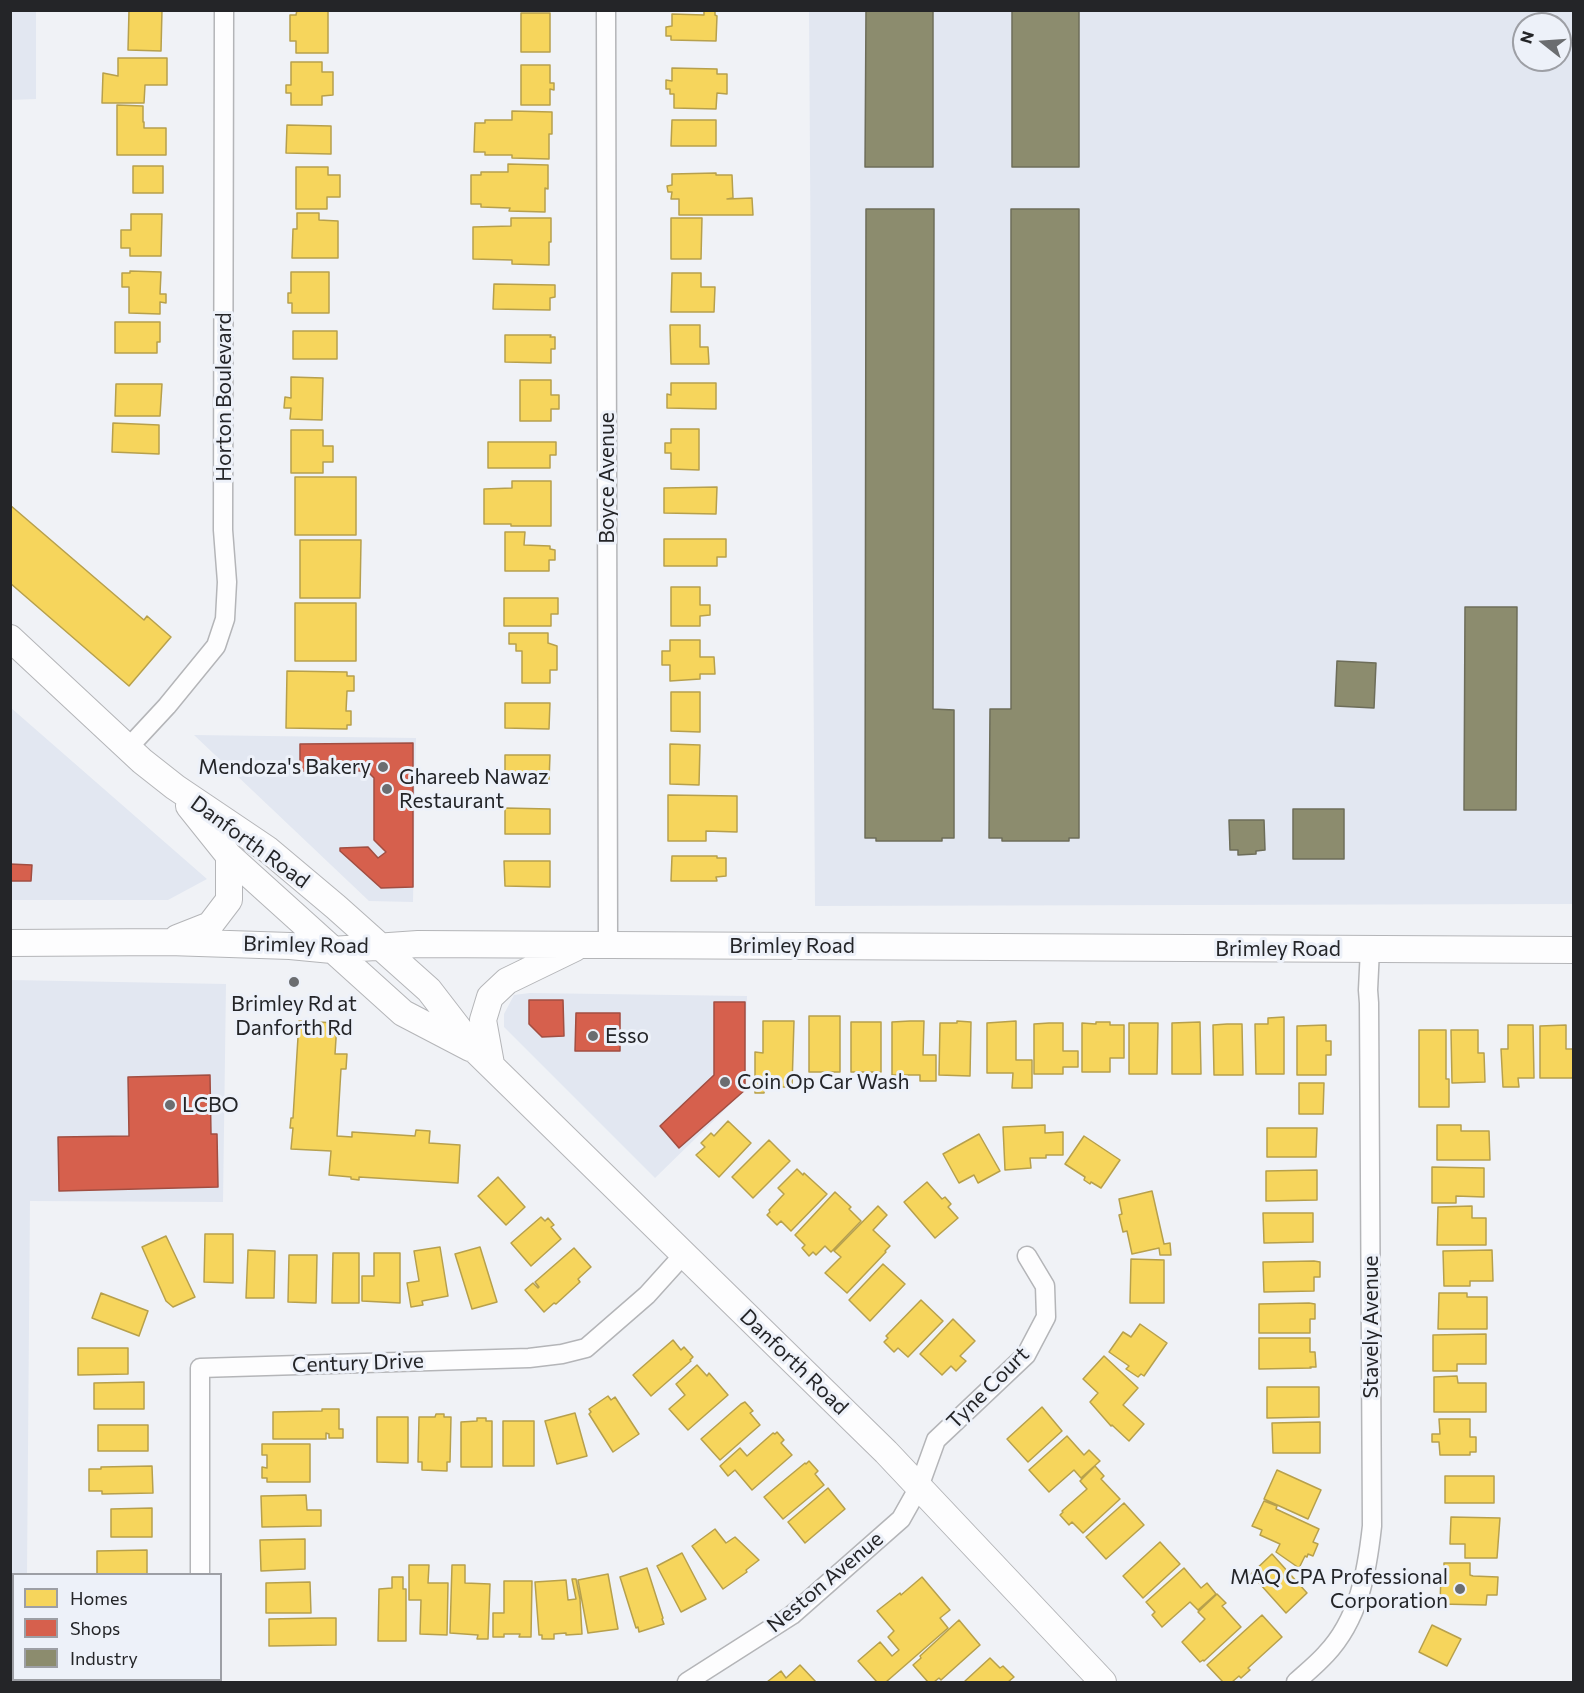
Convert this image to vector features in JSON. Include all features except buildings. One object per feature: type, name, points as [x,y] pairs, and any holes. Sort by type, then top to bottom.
[{"type":"main road","name":"Danforth Road","points":[[10,638],[128,748],[175,787],[267,849],[429,990],[483,1057],[886,1452],[1103,1683]]},
{"type":"main road","name":"Danforth Road","points":[[175,787],[229,856],[403,1013],[483,1057]]},
{"type":"main road","points":[[169,942],[210,925],[229,900],[229,856]]},
{"type":"main road","name":"Brimley Road","points":[[10,943],[169,942],[290,946],[332,950],[418,944],[1574,950]]},
{"type":"main road","points":[[483,1057],[483,1020],[490,997],[507,981],[581,945]]},
{"type":"street","name":"Horton Boulevard","points":[[128,748],[167,706],[216,646],[225,619],[227,582],[223,530],[224,10]]},
{"type":"street","name":"Boyce Avenue","points":[[606,10],[608,945]]},
{"type":"street","name":"Stavely Avenue","points":[[1296,1683],[1327,1653],[1347,1625],[1361,1592],[1372,1526],[1368,990],[1370,949]]},
{"type":"street","name":"Century Drive","points":[[200,1573],[200,1368],[528,1358],[562,1354],[586,1348],[606,1332],[647,1295],[684,1254]]},
{"type":"street","name":"Tyne Court","points":[[919,1487],[936,1440],[1026,1355],[1046,1317],[1045,1286],[1027,1256]]},
{"type":"street","name":"Neston Avenue","points":[[687,1683],[792,1615],[901,1519],[919,1487]]},
{"type":"shaded area","points":[[10,11],[36,11],[36,99],[11,100]]},
{"type":"shaded area","points":[[809,11],[1573,11],[1573,904],[815,906]]},
{"type":"shaded area","points":[[10,707],[207,879],[168,900],[11,900]]},
{"type":"shaded area","points":[[194,735],[416,738],[413,902],[369,901]]},
{"type":"shaded area","points":[[11,980],[226,984],[223,1202],[30,1201],[27,1573],[12,1573],[12,1681],[26,1682],[11,1682]]},
{"type":"shaded area","points":[[530,993],[747,996],[744,1091],[655,1178],[504,1027],[504,1014],[514,995]]},
{"type":"place","name":"Mendoza's Bakery","points":[[383,767]]},
{"type":"place","name":"Ghareeb Nawaz Restaurant","points":[[387,789]]},
{"type":"place","name":"Brimley Rd at Danforth Rd","points":[[294,982]]},
{"type":"place","name":"Esso","points":[[593,1036]]},
{"type":"place","name":"Coin Op Car Wash","points":[[725,1082]]},
{"type":"place","name":"LCBO","points":[[170,1105]]},
{"type":"place","name":"MAQ CPA Professional Corporation","points":[[1460,1589]]}]
